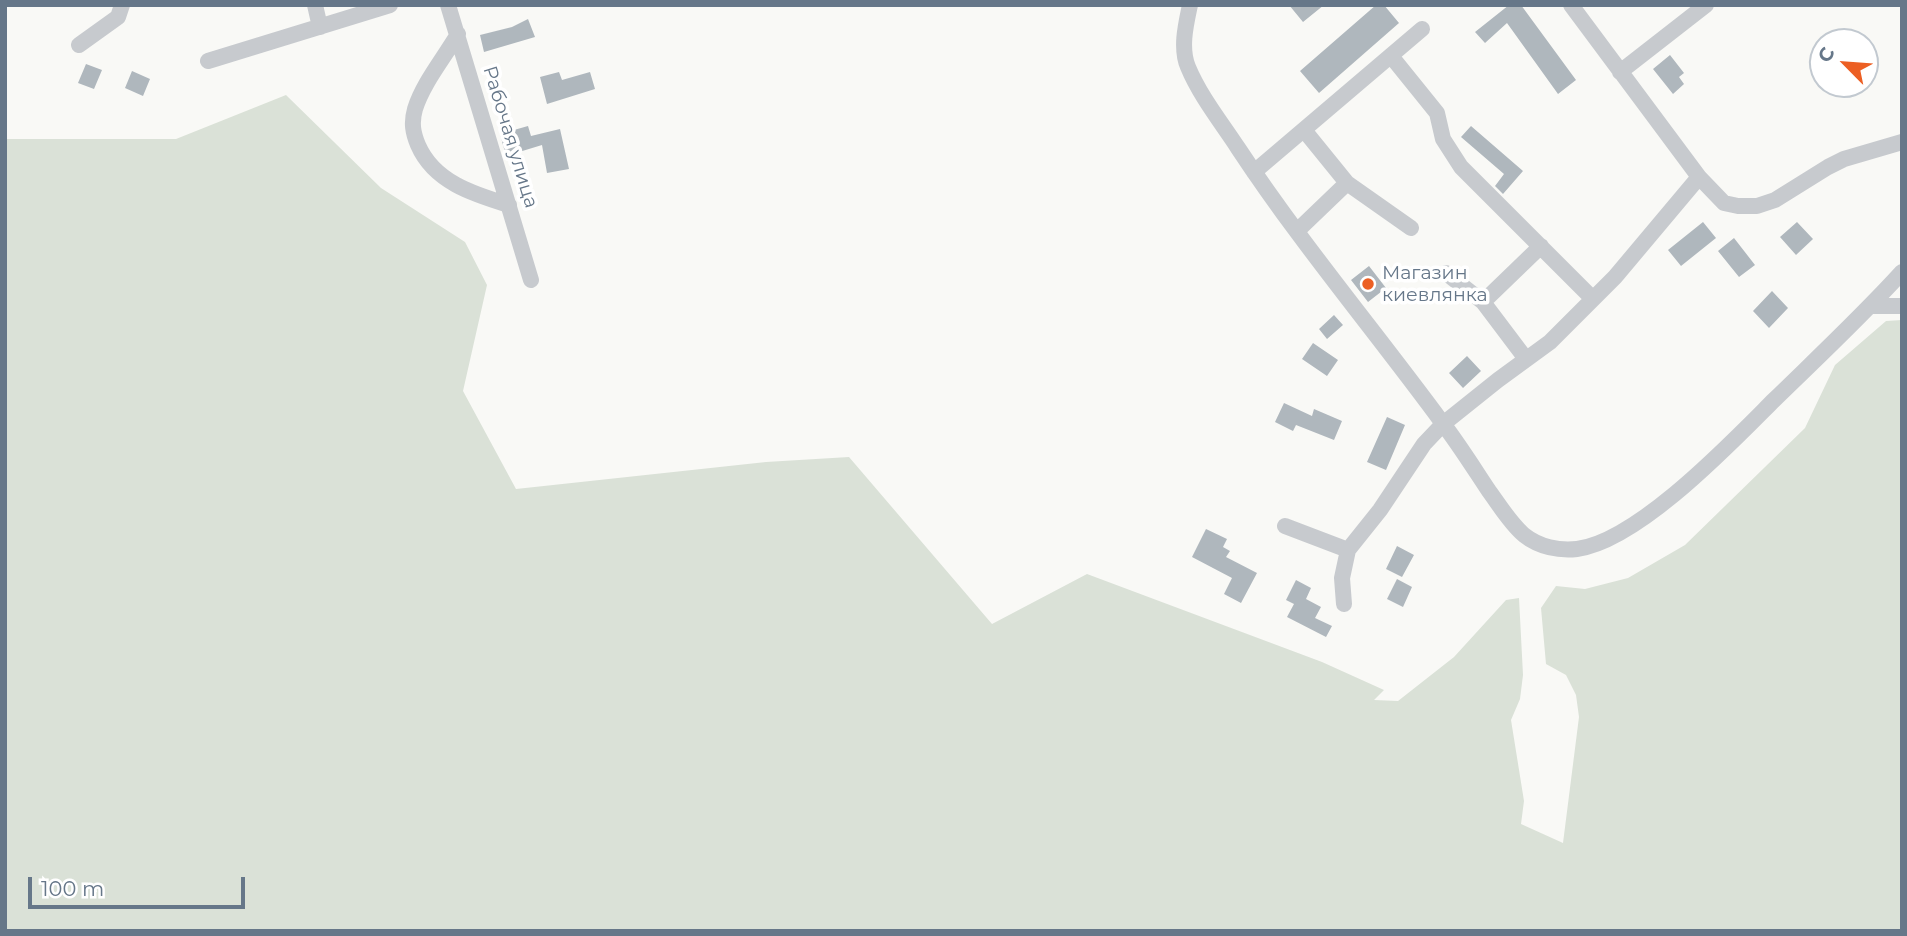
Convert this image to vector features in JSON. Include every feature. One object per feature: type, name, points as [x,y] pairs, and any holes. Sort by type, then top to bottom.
[{"type":"street","points":[[79,45],[118,17],[122,5]]},
{"type":"street","points":[[315,5],[320,27]]},
{"type":"street","points":[[208,61],[390,5]]},
{"type":"street","name":"Рабочая улица","points":[[449,5],[531,280]]},
{"type":"street","points":[[1190,5],[1184,45],[1186,63],[1194,81],[1254,172],[1443,424],[1508,518],[1524,535],[1540,545],[1559,549],[1594,545],[1637,522],[1733,442],[1902,272]]},
{"type":"street","points":[[1572,5],[1699,177],[1724,203],[1757,206],[1775,200],[1844,159],[1902,142]]},
{"type":"street","points":[[1620,72],[1706,5]]},
{"type":"street","points":[[1254,172],[1422,29]]},
{"type":"street","points":[[458,34],[417,102],[412,130],[425,162],[438,173],[467,192],[509,205]]},
{"type":"street","points":[[1391,56],[1437,113],[1443,139],[1461,167],[1593,299]]},
{"type":"street","points":[[1304,131],[1348,183],[1411,228]]},
{"type":"street","points":[[1344,604],[1342,578],[1348,550],[1380,510],[1409,463],[1443,424],[1550,342],[1637,251],[1699,177]]},
{"type":"street","points":[[1297,231],[1348,183]]},
{"type":"street","points":[[1483,302],[1541,246]]},
{"type":"street","points":[[1446,273],[1483,302],[1526,359]]},
{"type":"street","points":[[1871,306],[1902,306]]},
{"type":"street","points":[[1285,526],[1348,550]]},
{"type":"shaded area","points":[[286,95],[381,188],[465,242],[487,285],[463,391],[516,489],[766,462],[849,457],[992,624],[1087,574],[1322,662],[1384,690],[1374,700],[1398,701],[1454,657],[1506,600],[1519,598],[1523,675],[1520,699],[1511,720],[1524,801],[1521,824],[1563,843],[1579,717],[1576,695],[1566,675],[1546,664],[1541,608],[1556,586],[1585,589],[1628,578],[1685,545],[1805,428],[1835,365],[1886,321],[1902,320],[1902,931],[5,931],[5,139],[176,139]]},
{"type":"building","points":[[1289,5],[1324,5],[1303,22]]},
{"type":"building","points":[[1376,5],[1384,5],[1399,23],[1319,93],[1300,71]]},
{"type":"building","points":[[1509,5],[1521,5],[1576,80],[1558,94],[1507,23],[1485,43],[1475,32]]},
{"type":"building","points":[[528,19],[535,37],[484,52],[480,35],[512,27]]},
{"type":"building","points":[[1670,55],[1684,73],[1679,77],[1684,84],[1673,94],[1653,69]]},
{"type":"building","points":[[86,64],[102,70],[94,89],[78,83]]},
{"type":"building","points":[[132,71],[150,79],[143,96],[125,88]]},
{"type":"building","points":[[559,72],[562,80],[590,72],[595,89],[547,104],[540,77]]},
{"type":"building","points":[[528,126],[531,136],[560,129],[569,169],[547,173],[542,145],[506,156],[500,134]]},
{"type":"building","points":[[1471,126],[1523,171],[1503,194],[1495,186],[1504,174],[1461,137]]},
{"type":"building","points":[[1703,222],[1716,238],[1681,266],[1668,250]]},
{"type":"building","points":[[1797,222],[1813,239],[1796,255],[1780,237]]},
{"type":"building","points":[[1734,238],[1755,265],[1739,277],[1718,251]]},
{"type":"building","name":"Магазин киевлянка","points":[[1369,266],[1386,288],[1368,302],[1351,280]]},
{"type":"building","points":[[1772,291],[1788,308],[1769,328],[1753,311]]},
{"type":"building","points":[[1334,315],[1343,325],[1327,339],[1319,329]]},
{"type":"building","points":[[1313,343],[1338,360],[1327,376],[1302,359]]},
{"type":"building","points":[[1467,356],[1481,371],[1463,388],[1449,373]]},
{"type":"building","points":[[1284,403],[1312,416],[1314,409],[1342,421],[1334,440],[1296,425],[1293,431],[1275,422]]},
{"type":"building","points":[[1387,417],[1405,425],[1386,470],[1367,462]]},
{"type":"building","points":[[1206,529],[1227,539],[1223,547],[1230,551],[1226,557],[1257,573],[1241,603],[1224,594],[1232,578],[1192,557]]},
{"type":"building","points":[[1397,546],[1414,555],[1402,577],[1386,569]]},
{"type":"building","points":[[1397,579],[1412,587],[1403,607],[1387,599]]},
{"type":"building","points":[[1296,580],[1311,588],[1306,599],[1321,607],[1315,618],[1332,626],[1326,637],[1287,617],[1294,604],[1286,600]]},
{"type":"place","name":"Магазин киевлянка","points":[[1368,284]]}]
